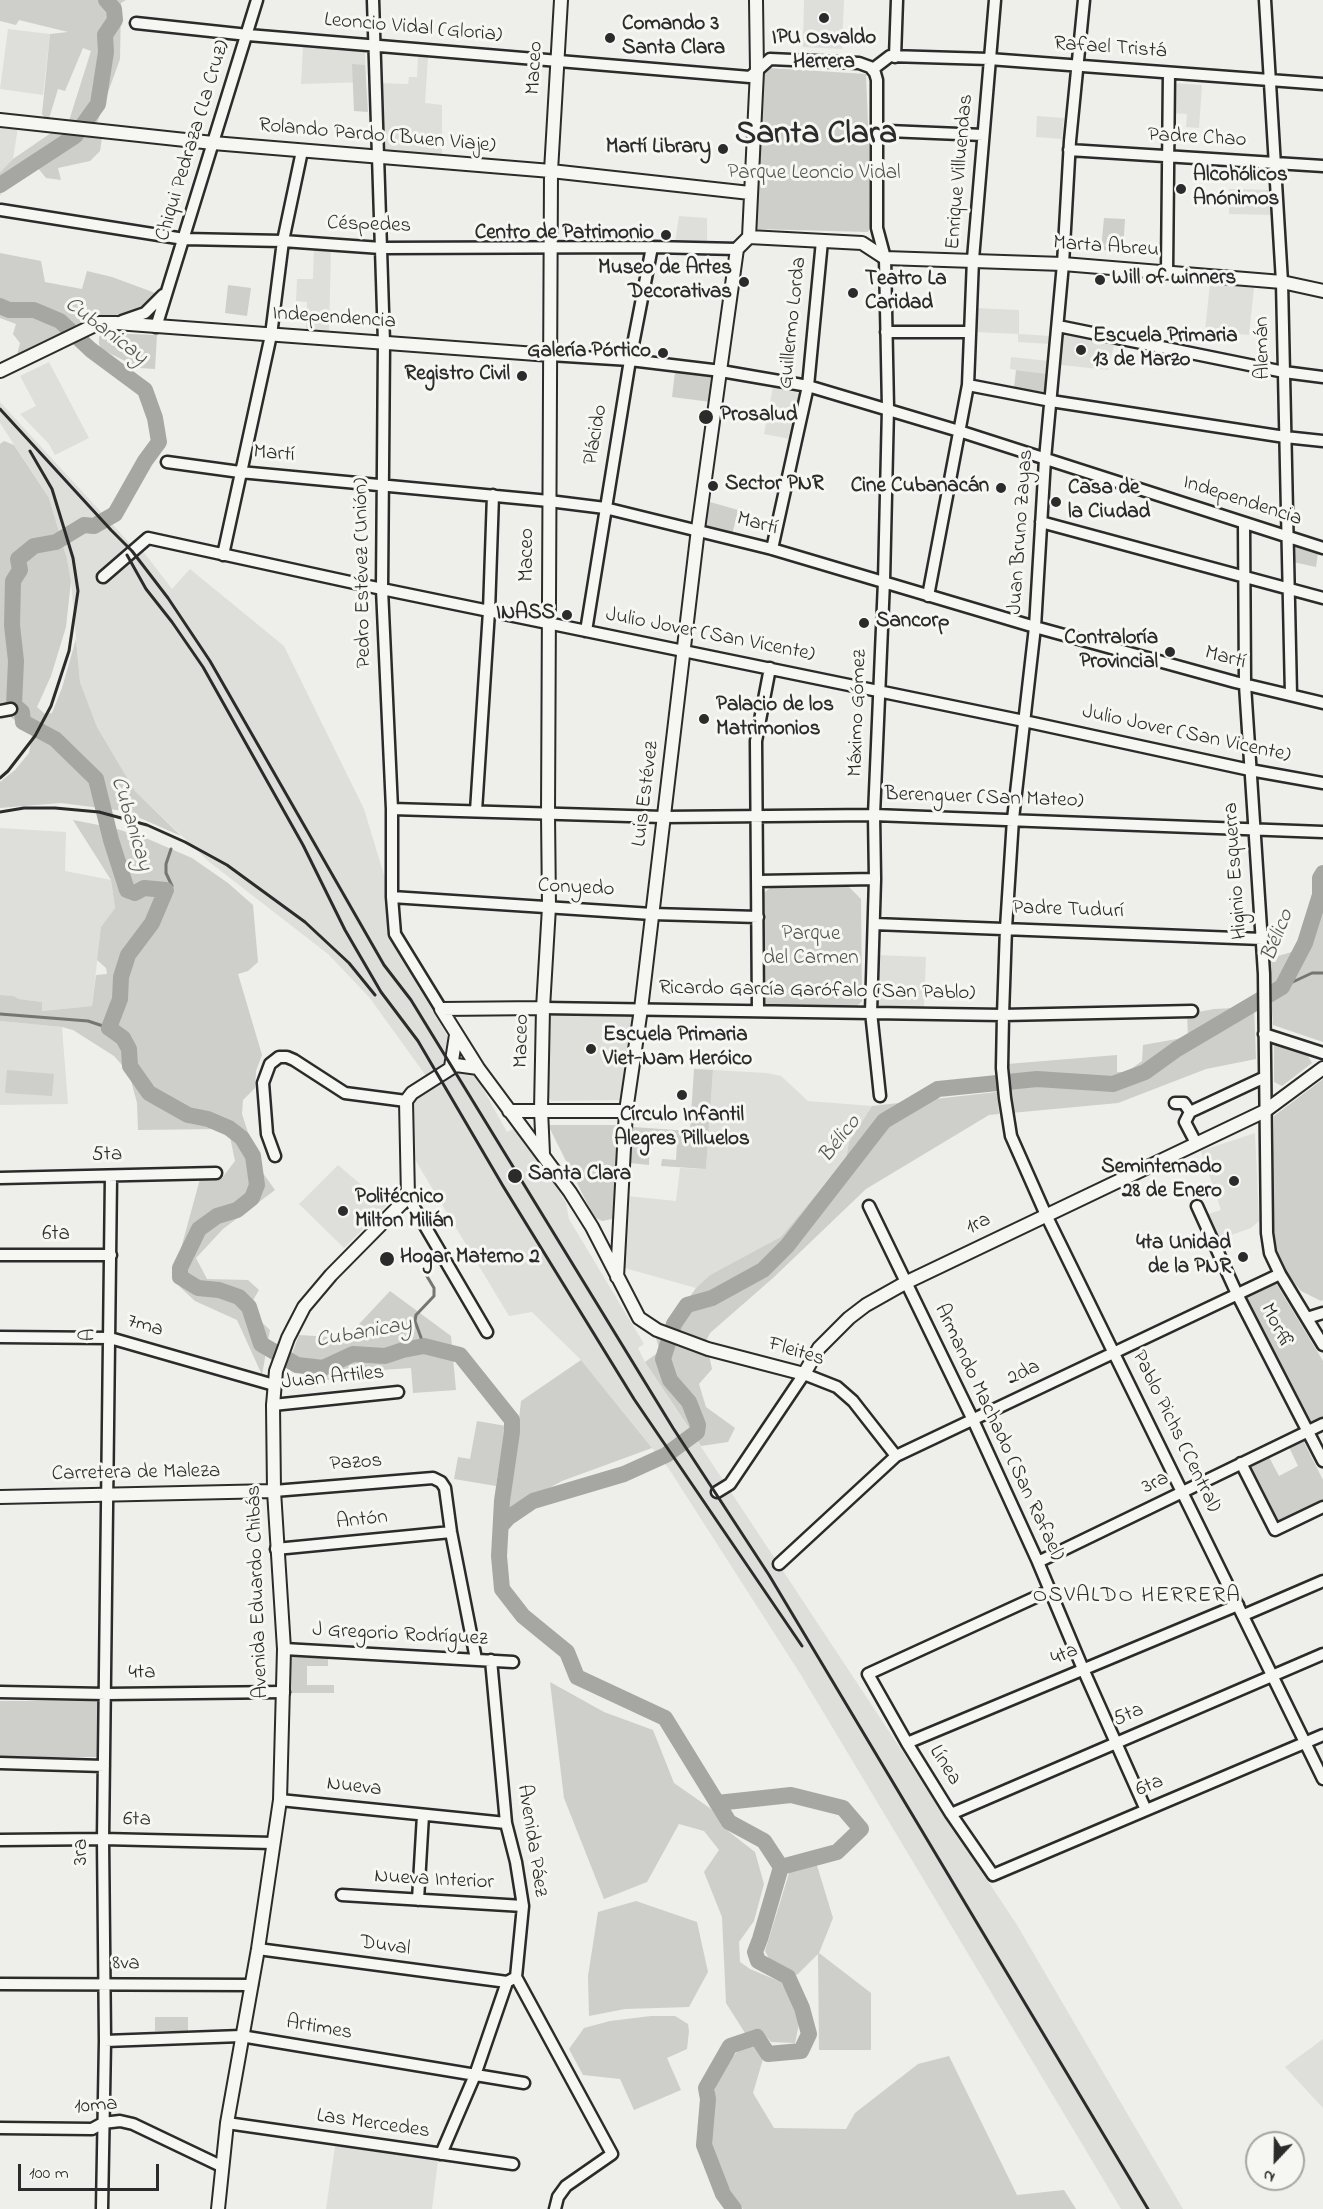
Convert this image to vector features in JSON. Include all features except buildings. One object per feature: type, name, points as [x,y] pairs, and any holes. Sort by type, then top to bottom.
[{"type":"main road","name":"Maceo","points":[[543,1154],[541,1110],[543,1008],[549,907],[551,171],[561,0]]},
{"type":"main road","points":[[737,249],[749,237],[757,71],[756,0]]},
{"type":"main road","name":"Rolando Pardo (Buen Viaje)","points":[[0,120],[213,143],[551,171],[750,194]]},
{"type":"main road","points":[[749,237],[862,243],[885,258]]},
{"type":"main road","name":"Luis Estévez","points":[[617,1279],[626,1111],[641,1009],[698,529],[737,249]]},
{"type":"main road","name":"Marta Abreu","points":[[885,258],[973,259],[1063,264],[1282,282],[1323,291]]},
{"type":"main road","name":"Independencia","points":[[0,371],[99,323],[550,355]]},
{"type":"main road","name":"Ricardo García Garófalo (San Pablo)","points":[[441,1009],[543,1008]]},
{"type":"main road","name":"Pedro Estévez (Unión)","points":[[441,1009],[478,1068],[543,1154],[592,1227],[617,1279]]},
{"type":"main road","points":[[451,1067],[456,1035]]},
{"type":"main road","points":[[408,1197],[406,1101],[412,1093],[451,1067],[456,1065],[478,1068]]},
{"type":"main road","name":"1ra","points":[[804,1374],[819,1348],[849,1318],[866,1305],[905,1283],[1265,1111],[1323,1068]]},
{"type":"main road","points":[[509,1111],[626,1111]]},
{"type":"main road","name":"Avenida Eduardo Chibás","points":[[218,2209],[227,2123],[258,1949],[280,1800],[284,1649],[274,1491],[273,1406],[276,1371],[288,1338],[304,1307],[331,1275],[408,1197]]},
{"type":"main road","points":[[592,1227],[600,1233],[608,1233],[614,1230],[619,1223]]},
{"type":"main road","name":"Fleites","points":[[617,1279],[639,1318],[657,1330],[708,1349],[804,1374]]},
{"type":"main road","name":"Carretera de Maleza","points":[[0,1497],[274,1491]]},
{"type":"street","name":"Chiqui Pedraza (La Cruz)","points":[[156,327],[257,0]]},
{"type":"street","name":"Pedro Estévez (Unión)","points":[[373,0],[384,342],[381,485],[382,590],[392,810],[392,897],[395,934],[441,1009]]},
{"type":"street","points":[[873,69],[890,56],[895,57],[897,0]]},
{"type":"street","name":"Enrique Villuendas","points":[[928,596],[968,385],[973,259],[994,0]]},
{"type":"street","name":"Juan Bruno Zayas","points":[[1005,1098],[1002,1068],[1003,1015],[1013,819],[1035,627],[1045,459],[1063,264],[1069,150],[1084,0]]},
{"type":"street","name":"Alemán","points":[[1265,0],[1282,282],[1291,695]]},
{"type":"street","name":"Leoncio Vidal (Gloria)","points":[[136,23],[248,35],[750,77],[770,59],[859,63],[867,64],[873,69]]},
{"type":"street","name":"Rafael Tristá","points":[[895,57],[989,59],[1323,84]]},
{"type":"street","name":"Máximo Gómez","points":[[873,69],[877,80],[878,228],[885,258],[888,408],[884,581],[874,815],[875,879],[871,1012],[880,1096]]},
{"type":"street","points":[[1167,272],[1168,73]]},
{"type":"street","points":[[888,131],[983,135]]},
{"type":"street","name":"Padre Chao","points":[[1069,150],[1323,166]]},
{"type":"street","points":[[223,555],[271,335],[283,241],[302,151]]},
{"type":"street","name":"Céspedes","points":[[1,210],[184,238],[283,241],[381,248],[737,249]]},
{"type":"street","points":[[862,243],[873,237],[878,228]]},
{"type":"street","name":"Guillermo Lorda","points":[[772,549],[808,386],[822,241]]},
{"type":"street","name":"Plácido","points":[[586,631],[630,360],[652,247]]},
{"type":"street","name":"Chiqui Pedraza (La Cruz)","points":[[116,323],[145,313],[165,293]]},
{"type":"street","points":[[1058,326],[1284,372],[1323,377]]},
{"type":"street","points":[[886,332],[969,332]]},
{"type":"street","name":"Independencia","points":[[550,355],[630,360],[721,371],[808,386],[959,430],[1323,549]]},
{"type":"street","points":[[968,385],[1051,401],[1323,441]]},
{"type":"street","name":"Martí","points":[[167,462],[240,472],[492,495],[605,508],[772,549],[1035,627],[1245,685],[1323,703]]},
{"type":"street","points":[[476,811],[489,611],[492,495]]},
{"type":"street","points":[[1041,522],[1323,598]]},
{"type":"street","name":"Higinio Esquerra","points":[[1244,523],[1245,685],[1264,974],[1267,1233],[1270,1253],[1280,1274],[1323,1345]]},
{"type":"street","name":"Julio Jover (San Vicente)","points":[[103,577],[148,538],[382,590],[770,668],[1250,770],[1323,783]]},
{"type":"street","points":[[758,1011],[756,741],[770,668]]},
{"type":"street","name":"Berenguer (San Mateo)","points":[[392,810],[663,817],[874,815],[1323,832]]},
{"type":"street","points":[[758,881],[875,879]]},
{"type":"street","name":"Conyedo","points":[[392,897],[652,914],[758,916]]},
{"type":"street","name":"Padre Tudurí","points":[[874,924],[1262,939]]},
{"type":"street","name":"Ricardo García Garófalo (San Pablo)","points":[[543,1008],[1003,1015],[1192,1011]]},
{"type":"street","points":[[1264,1034],[1323,1053]]},
{"type":"street","points":[[275,1156],[267,1134],[262,1083],[270,1064],[279,1057],[294,1060],[345,1093],[406,1101]]},
{"type":"street","points":[[1196,1143],[1185,1122],[1190,1112],[1265,1077]]},
{"type":"street","name":"Pablo Pichs (Central)","points":[[1005,1098],[1011,1136],[1046,1215],[1323,1779]]},
{"type":"street","points":[[1175,1103],[1184,1103],[1190,1112]]},
{"type":"street","name":"5ta","points":[[0,1178],[216,1173]]},
{"type":"street","name":"A","points":[[107,1495],[111,1176]]},
{"type":"street","points":[[408,1197],[487,1332]]},
{"type":"street","name":"Armando Machado (San Rafael)","points":[[869,1206],[973,1420],[1038,1562],[1083,1670],[1146,1810]]},
{"type":"street","name":"Morffi","points":[[1197,1206],[1237,1294],[1323,1461]]},
{"type":"street","name":"6ta","points":[[0,1255],[111,1256]]},
{"type":"street","name":"2da","points":[[779,1564],[896,1456],[1280,1274]]},
{"type":"street","points":[[1307,1318],[1323,1313]]},
{"type":"street","name":"7ma","points":[[0,1337],[110,1338],[274,1385]]},
{"type":"street","name":"Fleites","points":[[804,1374],[837,1387],[854,1401],[896,1456]]},
{"type":"street","name":"1ra","points":[[717,1492],[729,1484],[804,1374]]},
{"type":"street","name":"Juan Artiles","points":[[273,1406],[398,1392]]},
{"type":"street","name":"3ra","points":[[1038,1562],[1323,1424]]},
{"type":"street","points":[[1241,1464],[1275,1530],[1323,1507]]},
{"type":"street","name":"Pazos","points":[[274,1491],[433,1478],[441,1482],[445,1488],[451,1532]]},
{"type":"street","name":"3ra","points":[[102,2209],[105,2041],[103,1839],[107,1495]]},
{"type":"street","points":[[451,1532],[477,1659]]},
{"type":"street","name":"Antón","points":[[276,1548],[451,1532]]},
{"type":"street","points":[[1244,1615],[1323,1581]]},
{"type":"street","name":"Línea","points":[[993,1875],[951,1814],[868,1674],[1049,1591]]},
{"type":"street","name":"4ta","points":[[907,1743],[1238,1605]]},
{"type":"street","name":"J Gregorio Rodríguez","points":[[284,1649],[513,1662]]},
{"type":"street","name":"5ta","points":[[951,1814],[1323,1654]]},
{"type":"street","name":"Avenida Páez","points":[[441,2154],[512,1980],[523,1905],[516,1862],[506,1824],[491,1660]]},
{"type":"street","name":"4ta","points":[[0,1692],[106,1694],[284,1692]]},
{"type":"street","name":"6ta","points":[[993,1875],[1323,1735]]},
{"type":"street","points":[[0,1763],[105,1766]]},
{"type":"street","name":"Nueva","points":[[280,1800],[506,1824]]},
{"type":"street","points":[[418,1900],[423,1815]]},
{"type":"street","name":"6ta","points":[[0,1840],[103,1839],[273,1843]]},
{"type":"street","name":"Nueva Interior","points":[[342,1895],[523,1905]]},
{"type":"street","name":"Duval","points":[[258,1949],[512,1980]]},
{"type":"street","points":[[512,1980],[612,2154],[566,2186],[558,2197],[555,2209]]},
{"type":"street","name":"8va","points":[[0,1983],[252,1985]]},
{"type":"street","name":"Artimes","points":[[105,2041],[242,2036],[524,2083]]},
{"type":"street","name":"10ma","points":[[0,2128],[92,2129],[103,2123],[120,2121],[133,2124],[221,2166]]},
{"type":"street","name":"Las Mercedes","points":[[227,2123],[513,2164]]},
{"type":"shaded area","name":"IPU Osvaldo Herrera","points":[[804,0],[844,0],[842,49],[803,47]]},
{"type":"shaded area","points":[[8,29],[50,34],[43,95],[0,89]]},
{"type":"shaded area","points":[[303,46],[365,50],[366,82],[301,84]]},
{"type":"shaded area","points":[[418,56],[428,57],[425,103],[442,105],[442,155],[383,150],[380,83],[408,84],[409,77],[417,77]]},
{"type":"shaded area","points":[[1172,83],[1202,85],[1199,128],[1186,127],[1187,114],[1171,113]]},
{"type":"shaded area","points":[[1037,116],[1064,118],[1062,139],[1036,137]]},
{"type":"shaded area","points":[[0,125],[18,127],[13,159],[0,172]]},
{"type":"shaded area","points":[[1229,189],[1271,190],[1273,215],[1229,214]]},
{"type":"shaded area","points":[[679,216],[707,218],[707,243],[675,243]]},
{"type":"shaded area","points":[[314,247],[331,248],[329,333],[306,331],[307,302],[296,301],[297,279],[313,279]]},
{"type":"shaded area","points":[[1210,283],[1254,288],[1249,335],[1205,331]]},
{"type":"shaded area","name":"Escuela Primaria 13 de Marzo","points":[[976,308],[1019,310],[1019,334],[1050,336],[1064,331],[1115,341],[1108,370],[1062,365],[1047,374],[1010,369],[1011,357],[1049,361],[1050,344],[1018,342],[1018,334],[975,332]]},
{"type":"shaded area","points":[[49,362],[89,438],[55,455],[49,444],[20,414],[36,406],[20,376]]},
{"type":"shaded area","points":[[773,387],[799,393],[790,439],[764,434]]},
{"type":"shaded area","points":[[0,402],[135,549],[139,546],[172,589],[190,569],[284,646],[364,809],[401,931],[390,938],[448,1037],[448,1047],[460,1066],[473,1071],[507,1132],[519,1126],[566,1203],[569,1219],[644,1344],[638,1348],[645,1362],[1017,1925],[1183,2209],[1121,2209],[801,1675],[669,1469],[581,1360],[532,1312],[509,1316],[411,1153],[414,1100],[429,1080],[369,997],[328,954],[208,861],[135,791],[97,727],[80,682],[67,559],[49,498],[0,423]]},
{"type":"shaded area","points":[[0,828],[66,832],[65,871],[111,880],[115,908],[101,928],[92,1006],[42,1011],[42,1002],[0,995]]},
{"type":"shaded area","points":[[878,955],[926,957],[924,1008],[876,1007]]},
{"type":"shaded area","name":"Escuela Primaria Viet-Nam Heróico","points":[[553,1014],[632,1016],[635,1020],[627,1095],[621,1100],[552,1101],[548,1098],[550,1017]]},
{"type":"shaded area","points":[[0,1021],[62,1027],[68,1104],[0,1105]]},
{"type":"shaded area","points":[[713,1070],[781,1076],[808,1101],[872,1106],[849,1142],[846,1159],[781,1238],[710,1275],[696,1288],[621,1267],[627,1196],[676,1201],[680,1168],[706,1169]]},
{"type":"shaded area","name":"Seminternado 28 de Enero","points":[[1255,1133],[1259,1221],[1251,1228],[1217,1240],[1205,1215],[1221,1210],[1201,1151]]},
{"type":"shaded area","name":"Politécnico Milton Milián","points":[[338,1165],[386,1206],[344,1248],[299,1204]]},
{"type":"shaded area","points":[[1323,2039],[1323,2108],[1285,2067]]},
{"type":"shaded area","points":[[335,2146],[438,2160],[432,2209],[326,2209]]},
{"type":"green space","points":[[0,0],[126,0],[121,3],[120,59],[97,123],[68,124],[91,51],[83,48],[65,91],[58,89],[48,122],[42,114],[50,34],[68,32],[19,20],[16,25],[0,21]]},
{"type":"green space","points":[[352,64],[365,65],[368,112],[354,111]]},
{"type":"green space","name":"Parque Leoncio Vidal","points":[[769,68],[866,74],[870,227],[868,232],[756,229],[764,73]]},
{"type":"green space","points":[[51,133],[102,138],[100,151],[90,161],[58,168],[61,180],[46,178],[37,167],[0,196],[0,172],[13,159]]},
{"type":"green space","points":[[1104,218],[1125,219],[1123,251],[1101,250]]},
{"type":"green space","points":[[0,253],[41,261],[45,282],[82,289],[87,271],[112,277],[158,294],[136,311],[101,315],[17,355],[20,343],[13,334],[16,324],[0,318]]},
{"type":"green space","points":[[228,285],[251,288],[247,316],[225,313]]},
{"type":"green space","points":[[102,333],[157,335],[155,369],[139,368],[101,349],[99,337]]},
{"type":"green space","points":[[677,369],[710,374],[714,380],[711,402],[672,397]]},
{"type":"green space","points":[[1016,370],[1047,374],[1045,392],[1014,388]]},
{"type":"green space","points":[[4,441],[14,445],[49,498],[71,581],[66,627],[51,676],[37,707],[45,714],[52,713],[76,639],[80,682],[97,727],[135,791],[181,836],[124,811],[61,803],[0,808],[0,782],[15,770],[29,753],[32,735],[0,708],[0,444]]},
{"type":"green space","points":[[710,502],[738,510],[732,535],[701,527],[705,507]]},
{"type":"green space","points":[[1292,544],[1318,553],[1316,567],[1293,562]]},
{"type":"green space","points":[[73,820],[114,828],[148,839],[192,858],[228,883],[253,905],[258,962],[248,971],[238,974],[262,1055],[256,1071],[255,1088],[243,1100],[242,1114],[260,1169],[275,1190],[223,1229],[196,1258],[207,1279],[248,1280],[259,1290],[252,1302],[256,1317],[270,1330],[262,1375],[237,1320],[195,1301],[180,1287],[174,1274],[200,1179],[222,1178],[235,1161],[230,1137],[217,1129],[138,1130],[137,1103],[129,1073],[114,1056],[73,1030],[0,1021],[0,995],[42,1002],[42,1011],[92,1006],[96,975],[107,974],[106,968],[97,960],[101,927],[115,908],[111,880]]},
{"type":"green space","name":"Parque del Carmen","points":[[773,886],[849,887],[861,899],[862,1001],[856,1007],[766,1007],[760,1001],[762,894]]},
{"type":"green space","points":[[1323,895],[1323,1042],[1273,1025],[1268,959],[1295,951],[1310,934]]},
{"type":"green space","points":[[1254,1007],[1256,1059],[1206,1069],[1118,1103],[1011,1113],[1007,1064],[1117,1055],[1117,1072],[1127,1072],[1142,1061],[1143,1045],[1188,1037],[1187,1014],[1214,1009]]},
{"type":"green space","points":[[1274,1044],[1308,1056],[1312,1063],[1282,1086],[1274,1082]]},
{"type":"green space","points":[[694,1069],[713,1070],[706,1169],[661,1166],[662,1159],[676,1160],[677,1144],[650,1141],[649,1165],[630,1163],[633,1127],[690,1131]]},
{"type":"green space","points":[[7,1070],[54,1074],[52,1096],[5,1093]]},
{"type":"green space","points":[[1323,1079],[1323,1300],[1321,1301],[1301,1291],[1287,1274],[1277,1250],[1273,1224],[1274,1116]]},
{"type":"green space","points":[[997,1092],[999,1114],[989,1115],[866,1189],[773,1278],[710,1333],[706,1341],[669,1326],[696,1288],[710,1275],[781,1237],[846,1159],[849,1142],[872,1106]]},
{"type":"green space","points":[[548,1125],[616,1125],[617,1213],[612,1219],[602,1221],[594,1217]]},
{"type":"green space","points":[[1276,1283],[1323,1361],[1323,1418],[1311,1423],[1244,1298]]},
{"type":"green space","points":[[390,1291],[451,1336],[456,1390],[413,1393],[411,1368],[352,1372],[325,1381],[287,1367],[299,1335],[346,1338]]},
{"type":"green space","points":[[655,1335],[709,1355],[712,1369],[699,1384],[706,1407],[735,1428],[728,1442],[701,1446],[645,1362],[660,1351]]},
{"type":"green space","points":[[581,1360],[652,1448],[562,1481],[509,1510],[521,1401]]},
{"type":"green space","points":[[477,1421],[506,1426],[496,1486],[454,1479],[458,1457],[470,1459]]},
{"type":"green space","points":[[1303,1440],[1323,1480],[1323,1501],[1279,1522],[1251,1466],[1269,1457],[1279,1476],[1298,1466],[1289,1447]]},
{"type":"green space","points":[[293,1656],[328,1657],[328,1666],[307,1666],[307,1685],[334,1685],[334,1693],[290,1693],[291,1658]]},
{"type":"green space","points":[[550,1682],[604,1712],[653,1730],[674,1783],[714,1811],[728,1831],[755,1852],[764,1884],[754,1921],[739,1942],[740,1962],[750,1969],[781,1982],[793,2002],[799,2024],[795,2043],[771,2042],[762,2032],[745,2033],[726,2003],[722,1917],[704,1872],[719,1850],[704,1831],[679,1824],[647,1882],[604,1899],[564,1798]]},
{"type":"green space","points":[[0,1701],[102,1701],[102,1757],[0,1757]]},
{"type":"green space","points":[[816,1862],[833,1918],[819,1953],[871,1993],[871,2050],[819,2050],[818,1954],[797,1975],[771,1962],[765,1951],[790,1870]]},
{"type":"green space","points":[[636,1901],[697,1922],[708,1972],[689,2007],[625,2009],[589,2016],[588,1976],[598,1912]]},
{"type":"green space","points":[[651,2016],[675,2016],[688,2024],[687,2049],[667,2058],[681,2090],[634,2110],[620,2079],[583,2075],[569,2049],[584,2028],[610,2021]]},
{"type":"green space","points":[[155,2017],[188,2017],[188,2031],[155,2031]]},
{"type":"green space","points":[[756,2042],[763,2059],[753,2093],[774,2128],[846,2129],[855,2113],[918,2064],[949,2056],[1017,2195],[1064,2190],[1076,2209],[743,2209],[724,2181],[709,2143],[712,2104],[718,2074],[738,2051]]},
{"type":"waterway","name":"Cubanicay","points":[[0,185],[75,136],[98,104],[106,52],[105,35],[115,20],[114,9],[106,0]]},
{"type":"waterway","name":"Cubanicay","points":[[0,306],[9,310],[34,310],[60,321],[91,350],[145,390],[155,418],[159,442],[145,461],[115,514],[94,526],[84,525],[56,542],[34,546],[18,559],[20,570],[13,581],[12,625],[16,661],[14,705],[22,712],[23,722],[55,739],[96,779],[111,840],[127,890],[135,893],[144,888],[166,890],[152,923],[128,955],[121,977],[120,999],[109,1028],[123,1038],[129,1049],[130,1066],[149,1093],[188,1115],[208,1119],[229,1128],[242,1138],[253,1156],[257,1185],[252,1198],[237,1210],[217,1216],[199,1229],[180,1268],[180,1277],[198,1288],[219,1290],[239,1297],[249,1307],[261,1344],[297,1365],[323,1368],[353,1354],[385,1356],[424,1346],[460,1355],[512,1420],[502,1501],[499,1556],[502,1589],[523,1616],[567,1652],[577,1677],[665,1718],[729,1822],[764,1841],[781,1867],[755,1952],[758,1961],[788,1977],[802,2008],[809,2034],[801,2051],[768,2054],[757,2037],[730,2046],[706,2088],[708,2099],[704,2145],[723,2194],[734,2209]]},
{"type":"waterway","points":[[166,890],[172,886],[166,873],[166,864],[171,849]]},
{"type":"waterway","name":"Bélico","points":[[501,1526],[508,1518],[533,1501],[624,1474],[666,1455],[697,1432],[698,1425],[689,1402],[670,1380],[663,1359],[674,1324],[687,1305],[712,1298],[763,1270],[787,1246],[884,1121],[938,1089],[1037,1079],[1113,1084],[1145,1072],[1177,1049],[1282,987],[1305,943],[1320,895],[1320,878],[1323,873]]},
{"type":"waterway","points":[[1282,987],[1312,973],[1323,973]]},
{"type":"waterway","points":[[0,1014],[88,1021],[109,1028]]},
{"type":"waterway","points":[[422,1268],[434,1288],[434,1296],[416,1315],[415,1321],[424,1346]]},
{"type":"waterway","points":[[717,1803],[791,1795],[843,1808],[861,1829],[837,1852],[781,1867]]},
{"type":"railway","points":[[0,409],[132,551],[168,598],[210,661],[384,965],[411,1000],[673,1428],[769,1575],[1148,2209]]},
{"type":"railway","points":[[0,778],[35,736],[51,706],[69,651],[78,591],[73,558],[52,489],[30,451]]},
{"type":"railway","points":[[127,555],[146,589],[203,667],[303,845],[345,930],[381,992],[418,1041],[503,1186],[634,1399],[802,1646]]},
{"type":"railway","points":[[0,812],[24,808],[99,812],[147,825],[185,842],[227,865],[305,922],[349,963],[375,995]]},
{"type":"place","name":"IPU Osvaldo Herrera","points":[[824,18]]},
{"type":"place","name":"Comando 3 Santa Clara","points":[[610,38]]},
{"type":"place","name":"Martí Library","points":[[723,149]]},
{"type":"place","name":"Alcohólicos Anónimos","points":[[1181,189]]},
{"type":"place","name":"Centro de Patrimonio","points":[[666,235]]},
{"type":"place","name":"Will of winners","points":[[1100,280]]},
{"type":"place","name":"Museo de Artes Decorativas","points":[[744,282]]},
{"type":"place","name":"Teatro La Caridad","points":[[853,293]]},
{"type":"place","name":"Escuela Primaria 13 de Marzo","points":[[1081,350]]},
{"type":"place","name":"Galería Pórtico","points":[[663,353]]},
{"type":"place","name":"Registro Civil","points":[[522,376]]},
{"type":"place","name":"Prosalud","points":[[706,417]]},
{"type":"place","name":"Sector PNR","points":[[713,486]]},
{"type":"place","name":"Cine Cubanacán","points":[[1001,488]]},
{"type":"place","name":"Casa de la Ciudad","points":[[1056,502]]},
{"type":"place","name":"INASS","points":[[567,615]]},
{"type":"place","name":"Sancorp","points":[[864,623]]},
{"type":"place","name":"Contraloría Provincial","points":[[1170,652]]},
{"type":"place","name":"Palacio de los Matrimonios","points":[[704,719]]},
{"type":"place","name":"Escuela Primaria Viet-Nam Heróico","points":[[591,1049]]},
{"type":"place","name":"Círculo Infantil Alegres Pilluelos","points":[[682,1095]]},
{"type":"place","name":"Santa Clara","points":[[515,1176]]},
{"type":"place","name":"Seminternado 28 de Enero","points":[[1234,1181]]},
{"type":"place","name":"Politécnico Milton Milián","points":[[343,1211]]},
{"type":"place","name":"4ta Unidad de la PNR","points":[[1243,1257]]},
{"type":"place","name":"Hogar Materno 2","points":[[387,1259]]},
{"type":"district","name":"Santa Clara","points":[[816,137]]},
{"type":"district","name":"OSVALDO HERRERA","points":[[1137,1597]]}]
